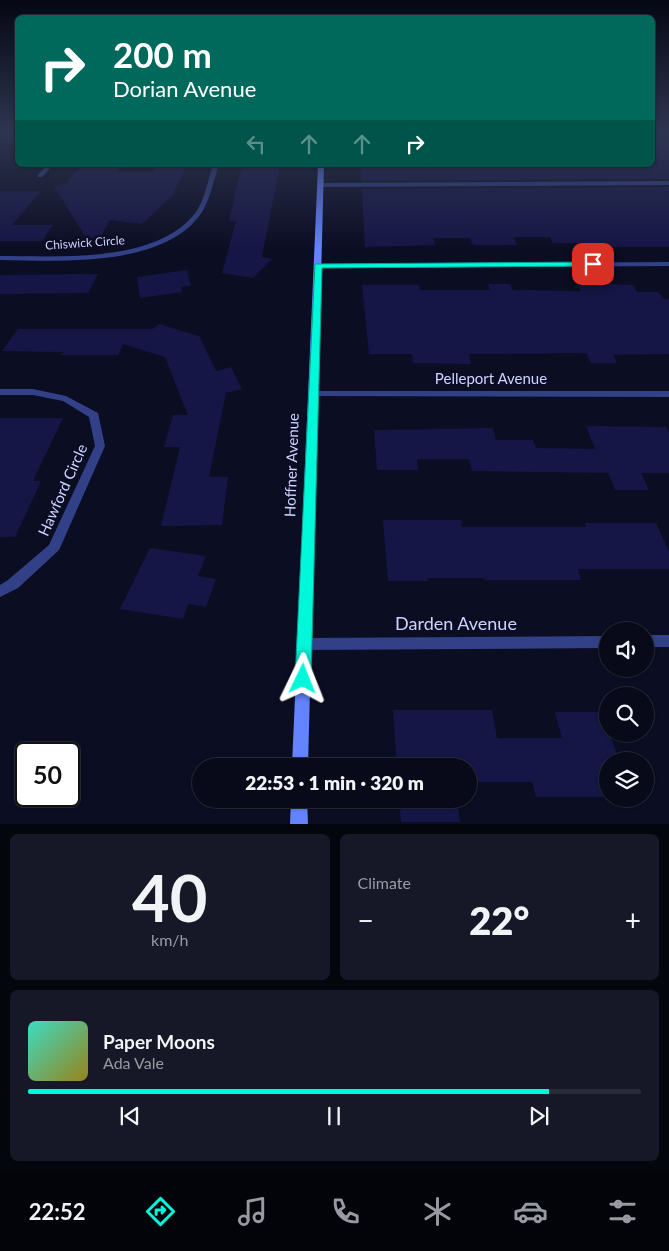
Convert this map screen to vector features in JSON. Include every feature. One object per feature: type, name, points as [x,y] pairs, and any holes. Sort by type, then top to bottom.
[{"type":"main road","name":"Hoffner Avenue","points":[[300,758],[321,171]]},
{"type":"main road","points":[[299,808],[299,824]]},
{"type":"street","points":[[40,176],[44,171]]},
{"type":"street","name":"Chiswick Circle","points":[[0,258],[112,255],[134,251],[167,238],[185,226],[199,212],[214,171]]},
{"type":"street","points":[[321,184],[669,184]]},
{"type":"street","points":[[318,266],[669,264]]},
{"type":"street","name":"Hawford Circle","points":[[0,392],[33,392],[66,399],[94,415],[100,446],[54,548],[13,584],[0,592]]},
{"type":"street","name":"Pelleport Avenue","points":[[313,394],[669,394]]},
{"type":"street","points":[[654,641],[669,641]]},
{"type":"street","name":"Darden Avenue","points":[[304,644],[599,642]]},
{"type":"building","points":[[76,171],[184,171],[172,196],[142,224],[110,220],[98,241],[88,241],[54,186],[67,183]]},
{"type":"building","points":[[241,171],[279,171],[262,257],[272,259],[253,278],[222,273],[236,221],[229,221]]},
{"type":"building","points":[[360,171],[669,171],[669,179],[361,181]]},
{"type":"building","points":[[669,187],[669,247],[587,247],[585,243],[553,243],[550,237],[513,237],[517,245],[473,245],[470,238],[433,238],[435,245],[365,247],[362,189]]},
{"type":"building","points":[[0,191],[41,191],[12,225],[53,225],[42,241],[0,241]]},
{"type":"building","points":[[187,270],[191,286],[181,287],[182,292],[140,298],[137,277]]},
{"type":"building","points":[[98,274],[88,293],[0,294],[0,275]]},
{"type":"building","points":[[577,283],[633,285],[637,292],[658,292],[664,299],[669,299],[669,354],[613,355],[617,363],[591,363],[586,353],[469,354],[471,364],[413,363],[412,354],[369,354],[362,285],[419,285],[420,290],[490,290],[488,284],[510,284],[513,290],[581,291]]},
{"type":"building","points":[[159,324],[199,336],[216,371],[231,367],[242,389],[226,393],[209,477],[228,477],[222,525],[161,526],[180,447],[164,447],[173,415],[188,415],[165,357],[123,344],[118,355],[61,355],[63,352],[2,351],[18,329],[153,329]]},
{"type":"building","points":[[0,418],[63,418],[33,481],[41,481],[15,537],[0,537]]},
{"type":"building","points":[[586,426],[666,427],[669,433],[669,473],[641,473],[649,490],[615,490],[608,473],[472,471],[469,459],[417,459],[418,470],[377,470],[374,430],[493,428],[496,440],[533,440],[536,448],[595,449]]},
{"type":"building","points":[[383,520],[461,520],[462,527],[586,527],[585,523],[656,523],[669,551],[669,569],[578,569],[581,580],[427,578],[428,581],[388,581]]},
{"type":"building","points":[[150,548],[206,556],[198,576],[216,579],[206,607],[188,604],[183,619],[120,609]]},
{"type":"building","points":[[393,710],[492,710],[497,738],[562,738],[555,712],[599,712],[599,742],[613,742],[616,752],[599,752],[599,797],[536,797],[532,782],[477,782],[477,758],[396,758]]},
{"type":"building","points":[[400,808],[458,808],[460,822],[401,822]]},
{"type":"route","points":[[303,679],[318,266],[593,264]]}]
